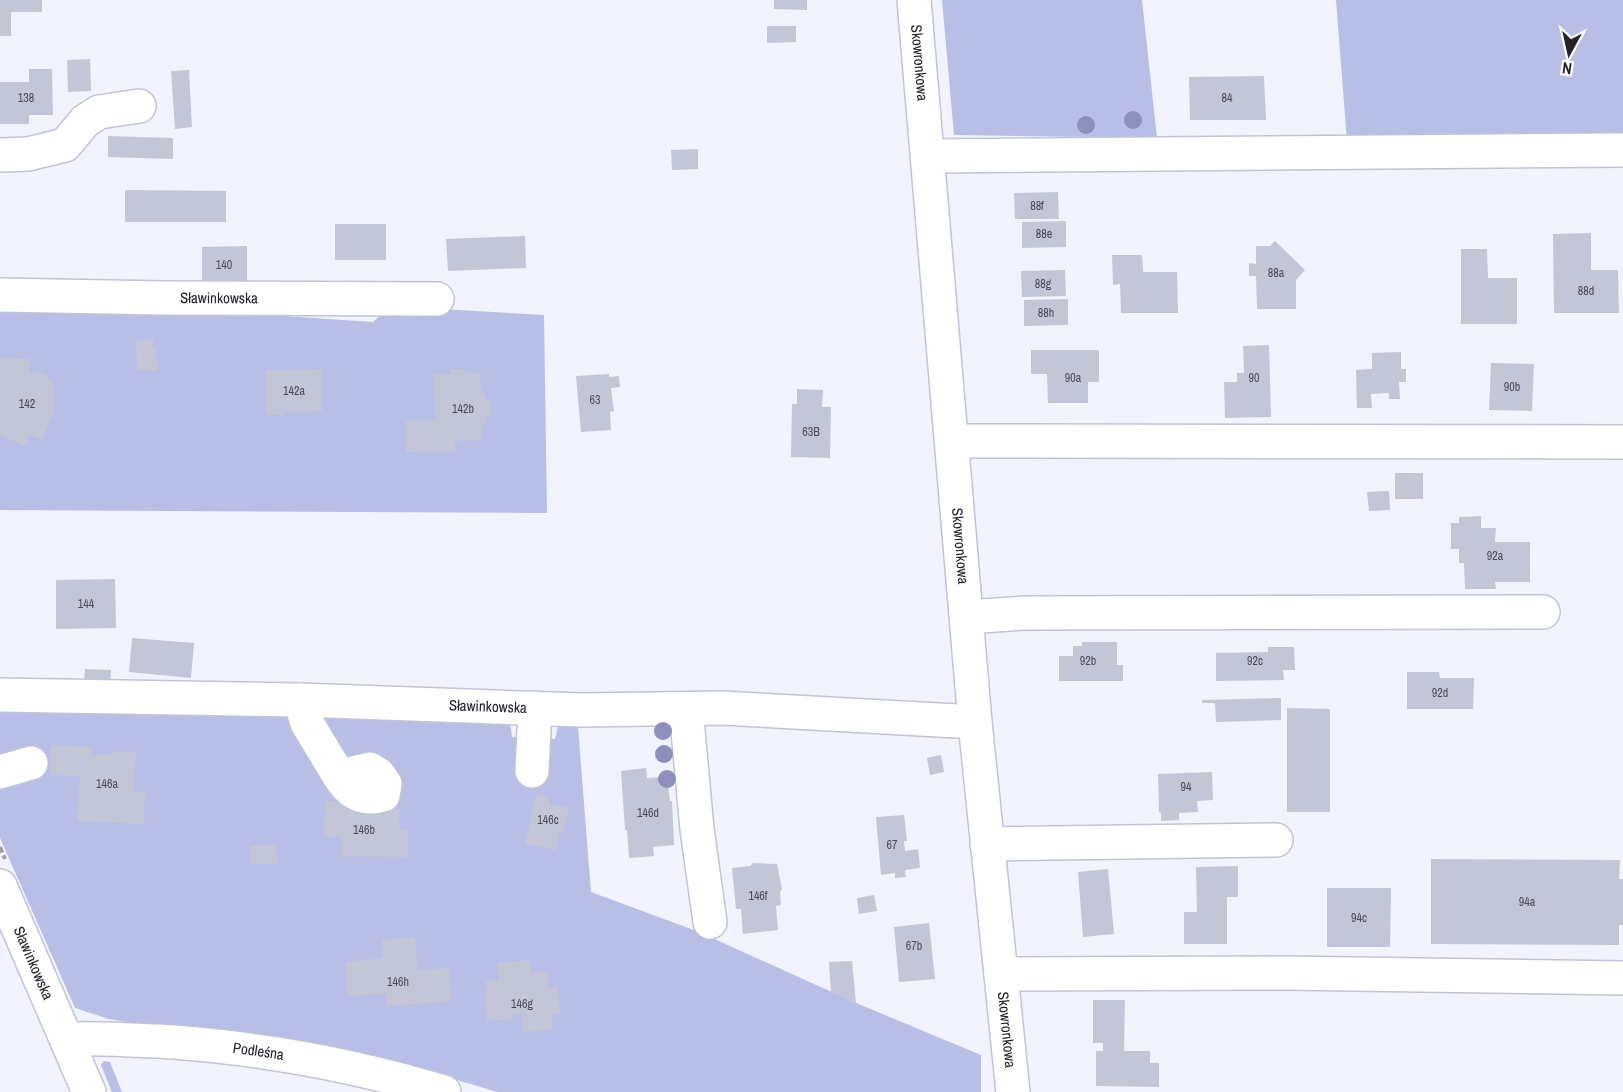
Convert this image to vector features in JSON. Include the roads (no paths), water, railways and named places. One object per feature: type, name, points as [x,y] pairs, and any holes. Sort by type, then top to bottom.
[{"type":"street","name":"Skowronkowa","points":[[914,0],[975,722],[1012,1092]]},
{"type":"street","points":[[0,154],[28,154],[65,145],[85,121],[99,112],[140,106]]},
{"type":"street","points":[[928,156],[1623,150]]},
{"type":"street","name":"Sławinkowska","points":[[0,295],[437,300]]},
{"type":"street","points":[[952,441],[1623,442]]},
{"type":"street","points":[[967,617],[1024,613],[1543,612]]},
{"type":"street","name":"Sławinkowska","points":[[0,695],[300,700],[535,708],[723,708],[975,722]]},
{"type":"street","points":[[300,700],[307,723],[339,776]]},
{"type":"street","points":[[532,771],[535,708]]},
{"type":"street","points":[[687,709],[697,829],[710,922]]},
{"type":"street","points":[[987,844],[1276,840]]},
{"type":"street","name":"Sławinkowska","points":[[0,886],[89,1092]]},
{"type":"street","points":[[1000,974],[1284,973],[1623,978]]},
{"type":"street","name":"Podleśna","points":[[67,1039],[133,1040],[253,1050],[370,1072],[444,1092]]}]
